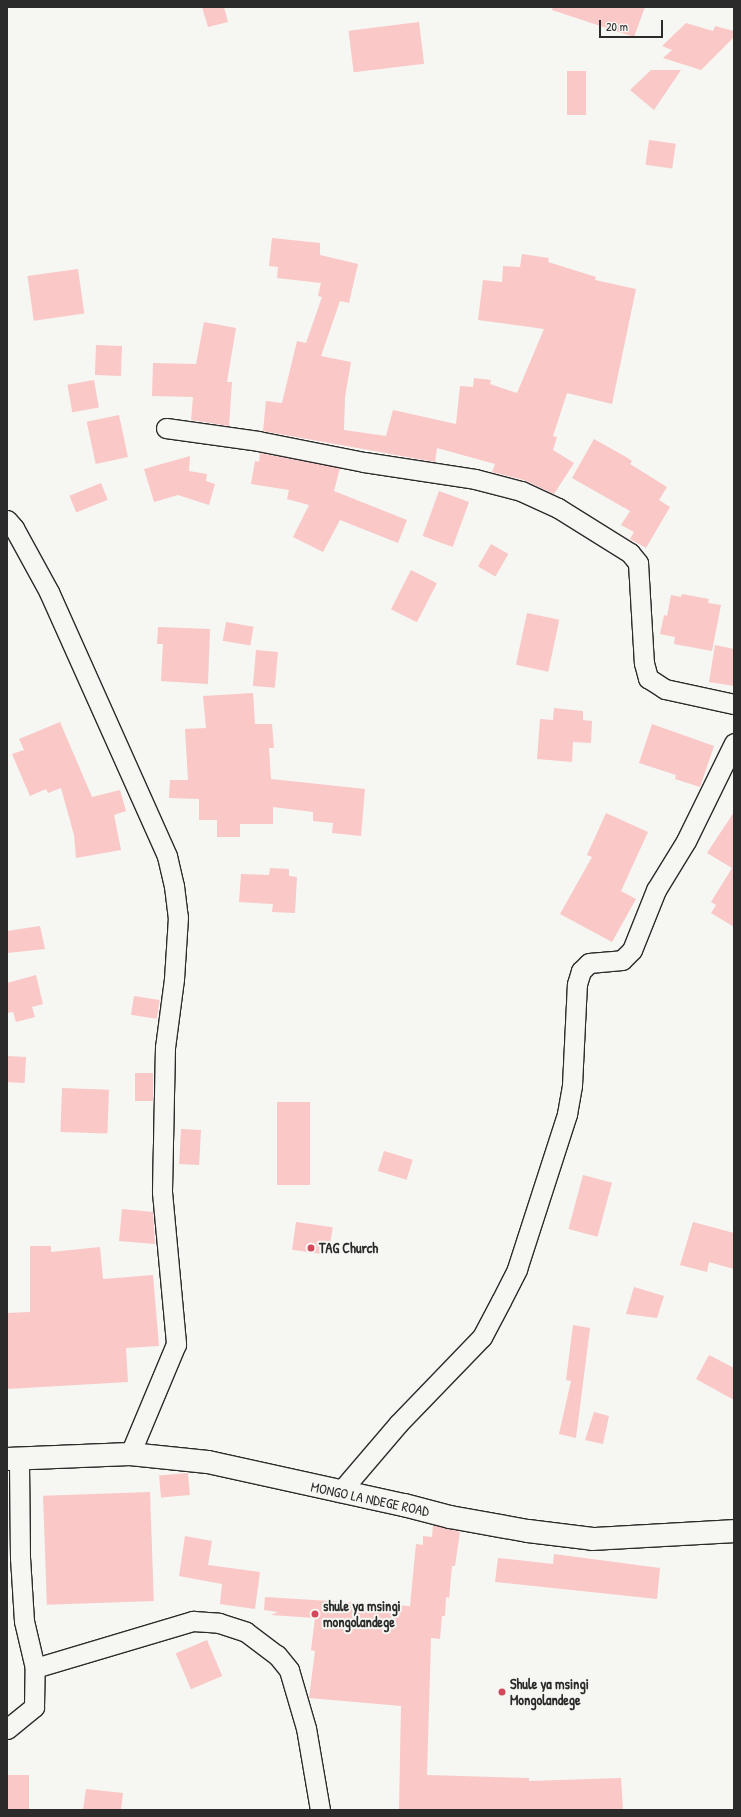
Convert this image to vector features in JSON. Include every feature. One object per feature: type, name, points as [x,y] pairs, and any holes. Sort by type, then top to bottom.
[{"type":"street","points":[[166,428],[258,441],[364,462],[474,479],[521,490],[558,508],[630,553],[638,564],[644,663],[648,678],[655,685],[665,689],[734,704]]},
{"type":"street","points":[[7,520],[14,528],[49,592],[167,856],[174,886],[178,917],[174,979],[165,1047],[162,1192],[176,1344],[130,1454]]},
{"type":"street","points":[[340,1492],[398,1424],[482,1337],[502,1301],[517,1269],[566,1114],[572,1084],[578,984],[581,971],[589,964],[622,960],[632,950],[656,890],[686,841],[734,743]]},
{"type":"street","name":"MONGO LA NDEGE ROAD","points":[[13,1458],[130,1454],[208,1462],[340,1492],[520,1530],[593,1538],[734,1531]]},
{"type":"street","points":[[7,1729],[34,1707],[35,1668],[24,1621],[13,1458]]},
{"type":"street","points":[[35,1668],[193,1621],[219,1623],[246,1632],[277,1654],[288,1670],[306,1728],[320,1810]]},
{"type":"building","points":[[202,7],[224,7],[228,22],[208,27]]},
{"type":"building","points":[[553,7],[645,7],[634,37],[552,10]]},
{"type":"building","points":[[419,22],[424,64],[354,72],[349,31]]},
{"type":"building","points":[[686,23],[713,31],[715,26],[734,31],[734,37],[701,70],[663,58],[672,50],[662,46]]},
{"type":"building","points":[[651,70],[681,70],[654,110],[630,90]]},
{"type":"building","points":[[567,71],[586,71],[586,115],[567,115]]},
{"type":"building","points":[[649,140],[676,144],[672,169],[646,165]]},
{"type":"building","points":[[272,238],[320,243],[320,255],[358,264],[349,303],[340,301],[321,356],[351,362],[345,397],[344,430],[386,436],[393,410],[456,424],[460,386],[473,387],[474,378],[491,380],[490,384],[517,393],[544,329],[478,320],[483,280],[502,282],[503,266],[520,267],[522,254],[549,258],[548,262],[596,277],[595,280],[636,289],[612,404],[567,393],[553,436],[557,437],[553,450],[574,463],[554,494],[524,480],[492,472],[495,464],[437,448],[435,462],[263,431],[266,401],[282,403],[297,341],[306,343],[322,297],[318,296],[321,283],[277,278],[278,267],[269,266]]},
{"type":"building","points":[[78,269],[84,314],[34,321],[27,276]]},
{"type":"building","points":[[204,322],[236,328],[227,382],[232,382],[229,426],[191,420],[193,397],[152,396],[153,363],[196,364]]},
{"type":"building","points":[[96,345],[122,346],[121,376],[95,375]]},
{"type":"building","points":[[94,380],[99,408],[72,412],[67,385]]},
{"type":"building","points":[[119,415],[128,457],[96,464],[87,422]]},
{"type":"building","points":[[594,439],[626,457],[632,461],[630,464],[667,487],[659,500],[670,507],[646,548],[630,539],[634,532],[621,525],[630,511],[572,478]]},
{"type":"building","points":[[260,453],[340,468],[334,491],[407,520],[398,543],[340,520],[323,552],[293,537],[309,505],[287,499],[289,490],[251,484],[255,461],[259,462]]},
{"type":"building","points":[[190,456],[189,471],[207,474],[206,481],[215,484],[209,505],[178,495],[154,502],[144,469]]},
{"type":"building","points":[[101,483],[108,500],[76,512],[69,496]]},
{"type":"building","points":[[439,491],[469,502],[453,547],[423,536]]},
{"type":"building","points":[[491,544],[508,554],[495,577],[478,567]]},
{"type":"building","points":[[411,570],[437,583],[417,622],[391,609]]},
{"type":"building","points":[[682,594],[709,599],[708,603],[721,605],[712,651],[674,644],[675,637],[660,634],[664,615],[667,616],[671,595],[681,597]]},
{"type":"building","points":[[527,613],[559,620],[548,672],[516,665]]},
{"type":"building","points":[[226,622],[254,627],[250,646],[223,641]]},
{"type":"building","points":[[158,627],[210,629],[208,684],[161,681],[163,644],[157,644]]},
{"type":"building","points":[[715,645],[734,649],[734,686],[709,682]]},
{"type":"building","points":[[256,650],[278,652],[275,688],[253,686]]},
{"type":"building","points":[[253,693],[255,724],[272,724],[274,748],[269,748],[271,779],[365,789],[361,836],[332,833],[333,823],[313,821],[313,812],[273,807],[273,824],[240,824],[240,837],[217,837],[217,820],[199,820],[199,799],[169,798],[170,780],[188,780],[185,729],[206,728],[203,696]]},
{"type":"building","points":[[554,708],[583,711],[583,720],[592,721],[591,743],[573,742],[572,762],[537,759],[540,719],[553,720]]},
{"type":"building","points":[[60,722],[92,797],[120,790],[126,811],[114,815],[121,850],[76,858],[74,835],[61,788],[48,793],[46,789],[30,796],[12,754],[24,750],[19,739]]},
{"type":"building","points":[[652,724],[714,746],[700,787],[675,779],[676,775],[639,763]]},
{"type":"building","points":[[734,812],[734,927],[711,913],[716,905],[711,902],[732,868],[707,853]]},
{"type":"building","points":[[606,813],[648,832],[621,891],[636,899],[612,942],[560,914],[592,857],[587,855]]},
{"type":"building","points":[[270,868],[289,869],[289,876],[297,877],[295,913],[272,912],[273,904],[239,902],[241,874],[269,875]]},
{"type":"building","points":[[40,926],[45,949],[7,953],[7,931]]},
{"type":"building","points":[[36,975],[43,1004],[32,1007],[35,1017],[16,1022],[13,1012],[7,1013],[7,983]]},
{"type":"building","points":[[134,996],[160,1000],[157,1019],[131,1015]]},
{"type":"building","points":[[7,1056],[26,1057],[25,1083],[7,1082]]},
{"type":"building","points":[[135,1073],[153,1073],[153,1101],[135,1101]]},
{"type":"building","points":[[62,1088],[109,1090],[107,1134],[60,1132]]},
{"type":"building","points":[[277,1102],[310,1102],[310,1185],[277,1185]]},
{"type":"building","points":[[181,1129],[201,1130],[199,1165],[179,1164]]},
{"type":"building","points":[[384,1151],[413,1160],[407,1180],[378,1171]]},
{"type":"building","points":[[583,1175],[612,1183],[597,1237],[569,1229]]},
{"type":"building","points":[[122,1209],[153,1212],[155,1244],[119,1241]]},
{"type":"building","points":[[296,1222],[333,1227],[329,1255],[292,1250]]},
{"type":"building","points":[[693,1222],[734,1233],[734,1269],[709,1262],[707,1272],[680,1265]]},
{"type":"building","points":[[30,1246],[51,1246],[51,1252],[100,1247],[103,1279],[153,1275],[159,1346],[126,1348],[128,1382],[7,1389],[7,1313],[30,1312]]},
{"type":"building","points":[[634,1287],[664,1296],[657,1318],[626,1314]]},
{"type":"building","points":[[573,1325],[590,1328],[576,1438],[559,1434],[571,1381],[566,1380]]},
{"type":"building","points":[[709,1355],[734,1368],[734,1400],[696,1379]]},
{"type":"building","points":[[594,1412],[609,1416],[603,1444],[585,1440]]},
{"type":"building","points":[[188,1473],[190,1495],[161,1497],[159,1476]]},
{"type":"building","points":[[150,1492],[154,1601],[47,1605],[43,1496]]},
{"type":"building","points":[[433,1525],[460,1532],[455,1566],[452,1566],[449,1598],[446,1597],[445,1616],[442,1616],[440,1639],[431,1638],[427,1775],[529,1778],[529,1781],[621,1778],[623,1810],[399,1810],[401,1706],[309,1698],[315,1651],[311,1650],[315,1618],[271,1615],[278,1612],[264,1610],[265,1597],[410,1606],[416,1544],[423,1545],[423,1536],[432,1537]]},
{"type":"building","points":[[185,1536],[212,1541],[208,1565],[260,1572],[255,1609],[220,1604],[222,1584],[179,1576]]},
{"type":"building","points":[[554,1554],[660,1568],[657,1599],[495,1582],[498,1558],[553,1564]]},
{"type":"building","points":[[207,1640],[222,1676],[191,1689],[176,1653]]},
{"type":"building","points":[[7,1775],[29,1775],[29,1810],[7,1810]]},
{"type":"building","points":[[86,1789],[123,1793],[121,1810],[83,1810]]},
{"type":"place","name":"TAG Church","points":[[311,1248]]},
{"type":"place","name":"shule ya msingi mongolandege","points":[[315,1614]]},
{"type":"place","name":"Shule ya msingi Mongolandege","points":[[502,1692]]}]
